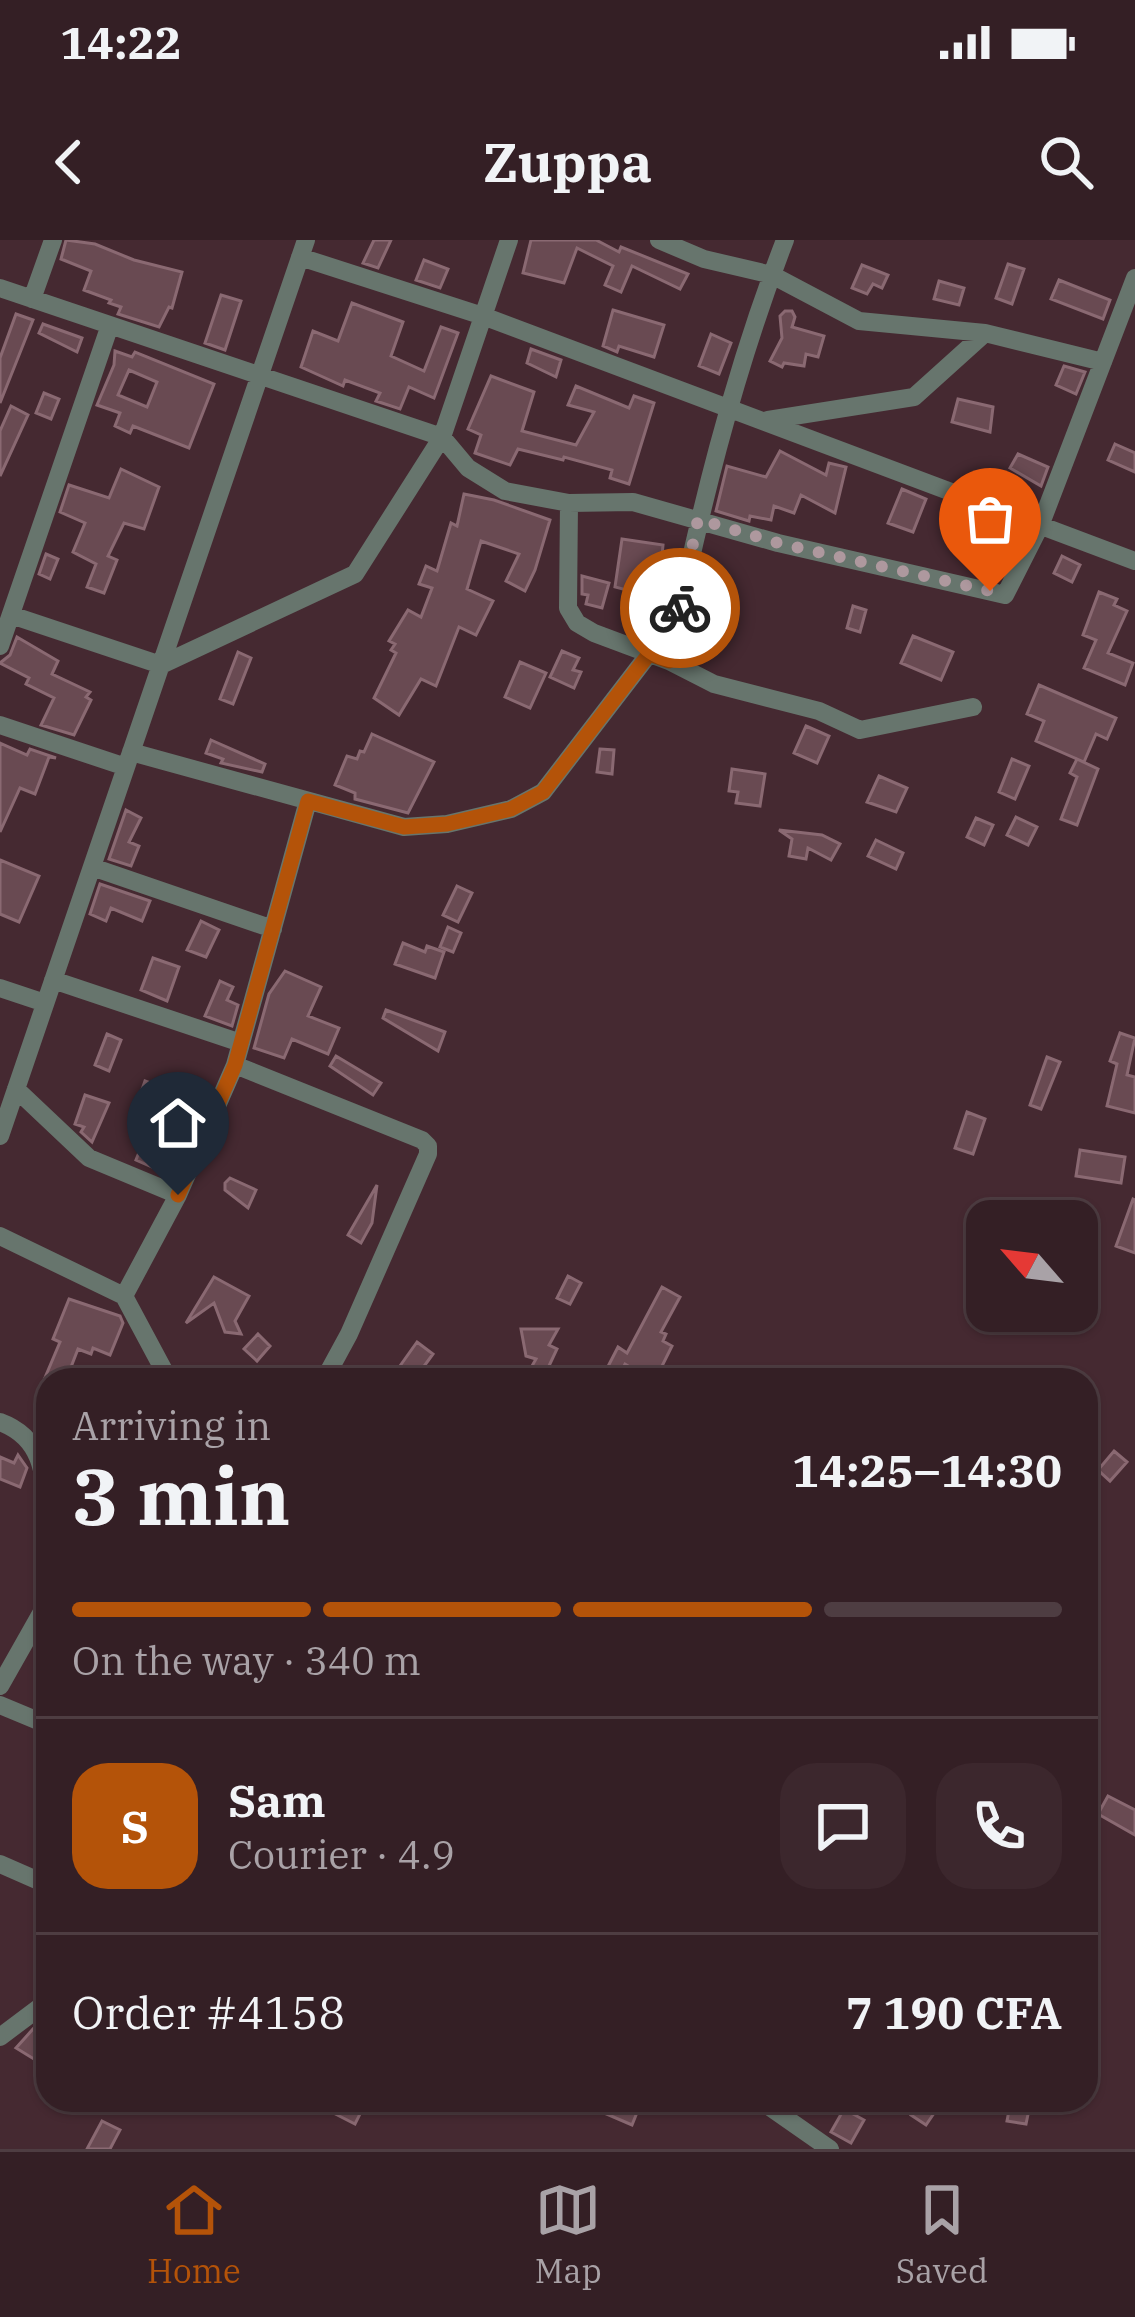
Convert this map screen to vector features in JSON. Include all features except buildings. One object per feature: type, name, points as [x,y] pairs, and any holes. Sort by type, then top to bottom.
[{"type":"street","points":[[32,298],[52,240]]},
{"type":"street","points":[[11,615],[160,665],[355,574],[442,437],[509,240]]},
{"type":"street","points":[[659,240],[704,259],[772,275],[859,321],[985,333],[1103,362]]},
{"type":"street","points":[[669,661],[727,408],[785,240]]},
{"type":"street","points":[[0,1136],[303,248],[1135,561]]},
{"type":"street","points":[[0,288],[442,437],[468,468],[505,491],[569,503],[633,502],[778,543],[1005,596],[1040,526],[1135,278]]},
{"type":"street","points":[[0,646],[110,325]]},
{"type":"street","points":[[764,421],[914,397],[985,333]]},
{"type":"street","points":[[569,503],[568,608],[577,623],[594,633],[714,684],[819,711],[860,730],[973,707]]},
{"type":"street","points":[[0,724],[404,827],[447,824],[511,809],[543,792],[649,654]]},
{"type":"street","points":[[124,1296],[178,1195],[235,1065],[308,801]]},
{"type":"street","points":[[92,867],[273,929]]},
{"type":"street","points":[[53,980],[241,1043]]},
{"type":"street","points":[[0,988],[46,1003]]},
{"type":"street","points":[[235,1065],[428,1146],[331,1368]]},
{"type":"street","points":[[16,1089],[89,1158],[178,1195]]},
{"type":"street","points":[[0,1236],[124,1296],[163,1368]]},
{"type":"street","points":[[0,1422],[17,1429],[36,1453]]},
{"type":"street","points":[[0,1686],[36,1622]]},
{"type":"street","points":[[0,1705],[36,1720]]},
{"type":"street","points":[[0,1864],[36,1880]]},
{"type":"street","points":[[0,2036],[36,2010]]},
{"type":"street","points":[[777,2112],[830,2149]]},
{"type":"way so far","points":[[680,608],[698,519],[778,543],[990,591]]},
{"type":"route","points":[[178,1195],[235,1065],[308,801],[404,827],[447,824],[511,809],[543,792],[649,654],[669,661],[680,608]]}]
